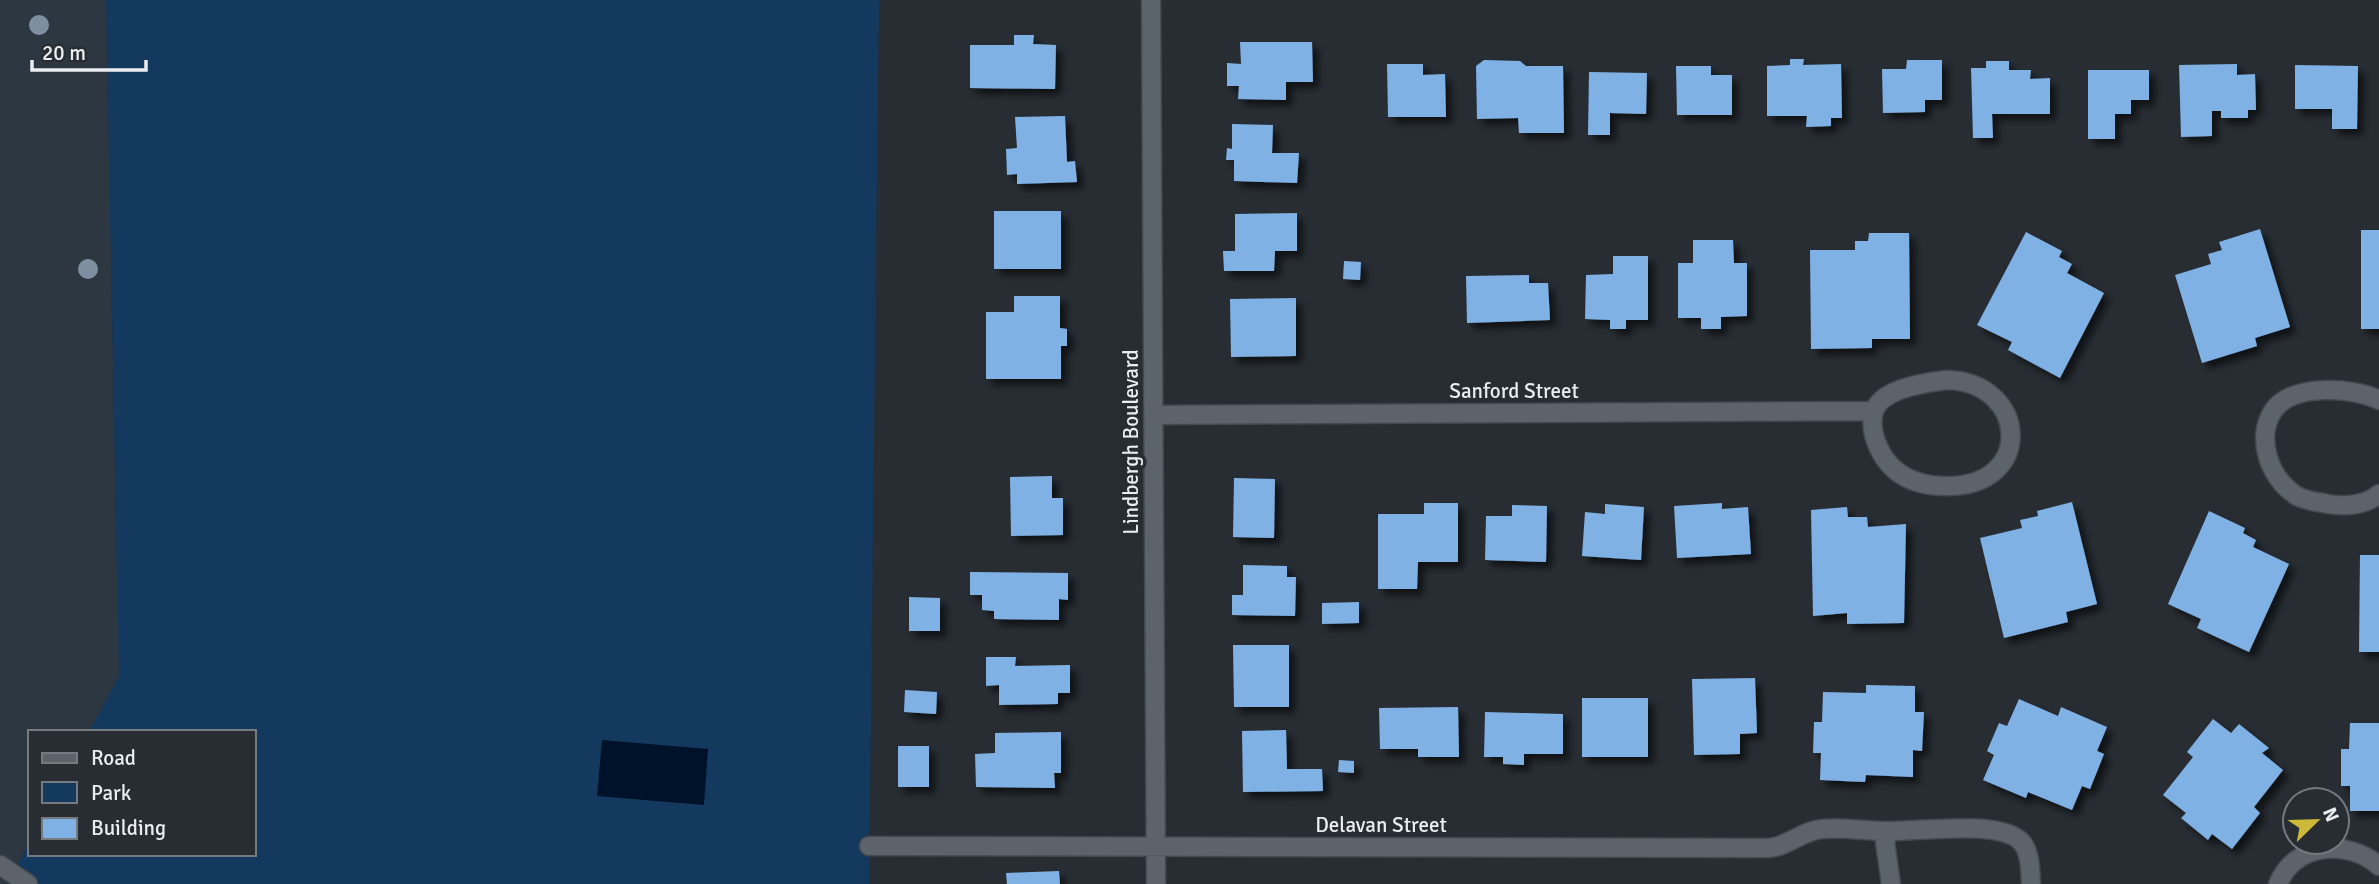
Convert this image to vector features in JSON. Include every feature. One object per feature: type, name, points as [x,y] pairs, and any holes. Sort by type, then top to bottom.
[{"type":"street","name":"Lindbergh Boulevard","points":[[1151,0],[1156,884]]},
{"type":"street","points":[[1947,380],[1970,383],[1991,395],[2005,412],[2011,430],[2009,451],[1996,471],[1972,483],[1943,486],[1911,481],[1890,468],[1884,459],[1873,431],[1874,411],[1885,398],[1912,387],[1947,380]]},
{"type":"street","points":[[2379,400],[2350,391],[2311,392],[2296,396],[2274,410],[2267,425],[2265,442],[2269,461],[2279,480],[2297,496],[2335,506],[2357,504],[2379,494]]},
{"type":"street","name":"Sanford Street","points":[[1154,415],[1874,411]]},
{"type":"street","name":"Delavan Street","points":[[869,846],[1779,848],[1819,828],[1888,832],[1985,829],[2017,837],[2029,859],[2031,884]]},
{"type":"street","points":[[1888,832],[1885,842],[1891,884]]},
{"type":"street","points":[[2278,884],[2294,863],[2311,852],[2331,848],[2351,850],[2370,858],[2379,866]]},
{"type":"street","points":[[1,865],[28,884]]},
{"type":"shaded area","points":[[0,0],[106,0],[119,676],[90,730],[28,730],[28,846],[7,884],[0,884]]},
{"type":"shaded area","points":[[602,740],[708,749],[704,805],[597,796]]},
{"type":"green space","points":[[106,0],[879,0],[869,884],[7,884],[28,846],[28,856],[256,856],[256,730],[90,730],[119,676]]},
{"type":"building","points":[[1014,35],[1034,35],[1033,44],[1056,45],[1055,89],[970,88],[970,45],[1014,45]]},
{"type":"building","points":[[1240,42],[1312,42],[1313,82],[1286,82],[1286,100],[1238,99],[1239,86],[1227,86],[1227,63],[1241,64]]},
{"type":"building","points":[[1790,59],[1804,59],[1803,65],[1841,64],[1842,118],[1831,118],[1831,126],[1806,127],[1807,116],[1767,116],[1767,66],[1790,65]]},
{"type":"building","points":[[1484,60],[1520,61],[1526,66],[1563,66],[1564,133],[1519,133],[1518,118],[1477,119],[1476,66]]},
{"type":"building","points":[[1907,60],[1942,60],[1942,100],[1925,100],[1925,112],[1883,113],[1882,69],[1906,69]]},
{"type":"building","points":[[1986,61],[2009,61],[2009,70],[2031,70],[2030,79],[2050,78],[2050,114],[1992,114],[1993,138],[1973,138],[1971,68],[1986,68]]},
{"type":"building","points":[[1387,64],[1423,64],[1423,75],[1445,74],[1446,117],[1388,117]]},
{"type":"building","points":[[2237,64],[2237,75],[2255,74],[2256,110],[2248,110],[2248,118],[2221,118],[2221,111],[2212,111],[2212,136],[2181,137],[2179,65]]},
{"type":"building","points":[[2295,65],[2358,66],[2357,129],[2332,129],[2332,109],[2295,109]]},
{"type":"building","points":[[1676,66],[1711,66],[1711,75],[1732,75],[1732,115],[1677,115]]},
{"type":"building","points":[[2088,70],[2149,70],[2149,100],[2131,100],[2131,114],[2115,114],[2115,139],[2088,139]]},
{"type":"building","points":[[1589,72],[1647,73],[1646,114],[1610,113],[1610,135],[1588,135]]},
{"type":"building","points":[[1065,116],[1067,162],[1075,161],[1077,182],[1017,184],[1017,174],[1007,175],[1006,149],[1017,148],[1015,117]]},
{"type":"building","points":[[1232,124],[1273,125],[1272,153],[1299,153],[1297,183],[1234,181],[1234,160],[1226,160],[1227,148],[1232,149]]},
{"type":"building","points":[[994,211],[1061,211],[1061,269],[994,269]]},
{"type":"building","points":[[1297,213],[1297,251],[1275,251],[1274,271],[1224,271],[1223,251],[1235,251],[1235,214]]},
{"type":"building","points":[[2260,229],[2290,327],[2255,338],[2257,346],[2202,363],[2175,275],[2211,264],[2208,254],[2222,250],[2219,242]]},
{"type":"building","points":[[2361,230],[2379,230],[2379,329],[2361,329]]},
{"type":"building","points":[[2026,232],[2062,251],[2059,257],[2072,264],[2067,273],[2104,293],[2060,378],[2008,350],[2012,342],[1977,325]]},
{"type":"building","points":[[1869,233],[1909,233],[1910,339],[1872,339],[1872,348],[1811,349],[1810,250],[1855,250],[1855,241],[1868,241]]},
{"type":"building","points":[[1693,240],[1733,240],[1734,263],[1747,263],[1747,316],[1721,317],[1721,329],[1701,329],[1701,318],[1678,318],[1678,263],[1693,263]]},
{"type":"building","points":[[1613,256],[1648,256],[1648,320],[1626,320],[1626,329],[1610,329],[1610,320],[1585,319],[1586,275],[1613,274]]},
{"type":"building","points":[[1344,261],[1361,262],[1360,280],[1343,279]]},
{"type":"building","points":[[1529,275],[1529,283],[1548,283],[1550,320],[1467,323],[1466,276]]},
{"type":"building","points":[[1014,296],[1060,296],[1060,328],[1067,329],[1067,346],[1061,346],[1061,379],[986,379],[986,312],[1014,312]]},
{"type":"building","points":[[1296,298],[1296,356],[1231,357],[1230,299]]},
{"type":"building","points":[[1052,476],[1052,498],[1063,498],[1063,535],[1011,536],[1010,477]]},
{"type":"building","points":[[1234,478],[1275,479],[1274,538],[1233,537]]},
{"type":"building","points":[[2072,502],[2097,604],[2066,612],[2068,622],[2004,638],[1980,538],[2022,528],[2020,520],[2038,516],[2037,511]]},
{"type":"building","points":[[1424,503],[1458,503],[1458,562],[1418,562],[1417,589],[1378,589],[1378,514],[1424,514]]},
{"type":"building","points":[[1722,503],[1722,509],[1748,507],[1751,554],[1677,558],[1674,506]]},
{"type":"building","points":[[1605,504],[1644,507],[1641,560],[1582,556],[1585,512],[1605,514]]},
{"type":"building","points":[[1512,505],[1547,506],[1546,562],[1485,560],[1486,516],[1512,516]]},
{"type":"building","points":[[1847,507],[1848,517],[1867,517],[1868,527],[1906,524],[1904,623],[1847,624],[1847,613],[1813,616],[1811,510]]},
{"type":"building","points":[[2209,511],[2245,528],[2243,533],[2256,540],[2253,547],[2289,564],[2249,652],[2197,628],[2201,619],[2168,604]]},
{"type":"building","points":[[2360,555],[2379,555],[2379,652],[2359,652]]},
{"type":"building","points":[[1243,565],[1287,566],[1287,577],[1296,577],[1295,616],[1232,615],[1232,595],[1243,595]]},
{"type":"building","points":[[970,572],[1068,573],[1068,600],[1059,599],[1059,620],[994,619],[994,611],[982,610],[982,595],[970,595]]},
{"type":"building","points":[[909,597],[940,598],[940,631],[909,631]]},
{"type":"building","points":[[1359,602],[1359,623],[1322,624],[1322,603]]},
{"type":"building","points":[[1233,645],[1289,645],[1289,707],[1234,707]]},
{"type":"building","points":[[986,657],[1016,657],[1015,666],[1070,665],[1070,693],[1058,693],[1058,704],[999,705],[999,685],[986,686]]},
{"type":"building","points":[[1755,678],[1757,733],[1740,734],[1740,754],[1694,755],[1692,679]]},
{"type":"building","points":[[1866,685],[1915,686],[1915,712],[1924,712],[1922,751],[1913,750],[1913,777],[1866,775],[1865,782],[1820,780],[1821,753],[1813,753],[1814,722],[1822,722],[1823,692],[1866,693]]},
{"type":"building","points":[[905,690],[937,692],[936,714],[904,712]]},
{"type":"building","points":[[1582,698],[1648,698],[1648,757],[1582,757]]},
{"type":"building","points":[[2019,699],[2058,716],[2061,707],[2107,727],[2097,751],[2104,754],[2090,789],[2082,786],[2072,810],[2028,792],[2026,798],[1983,780],[1994,755],[1987,751],[1999,723],[2007,726]]},
{"type":"building","points":[[1458,707],[1459,757],[1418,757],[1418,749],[1380,749],[1379,708]]},
{"type":"building","points":[[1485,712],[1563,714],[1563,754],[1524,754],[1524,765],[1503,764],[1503,757],[1484,757]]},
{"type":"building","points":[[2213,719],[2231,733],[2239,724],[2269,748],[2262,753],[2283,770],[2254,807],[2260,813],[2232,849],[2212,834],[2208,840],[2181,818],[2186,813],[2163,795],[2193,757],[2187,752]]},
{"type":"building","points":[[2350,723],[2379,723],[2379,811],[2351,811],[2351,786],[2341,786],[2341,749],[2349,749]]},
{"type":"building","points":[[1286,730],[1287,769],[1322,769],[1323,791],[1243,792],[1242,731]]},
{"type":"building","points":[[1061,732],[1061,773],[1054,773],[1055,788],[976,787],[975,754],[995,753],[995,733]]},
{"type":"building","points":[[898,746],[929,746],[929,787],[898,787]]},
{"type":"building","points":[[1339,760],[1354,761],[1354,773],[1338,772]]},
{"type":"building","points":[[1059,871],[1060,884],[1007,884],[1006,873]]}]
